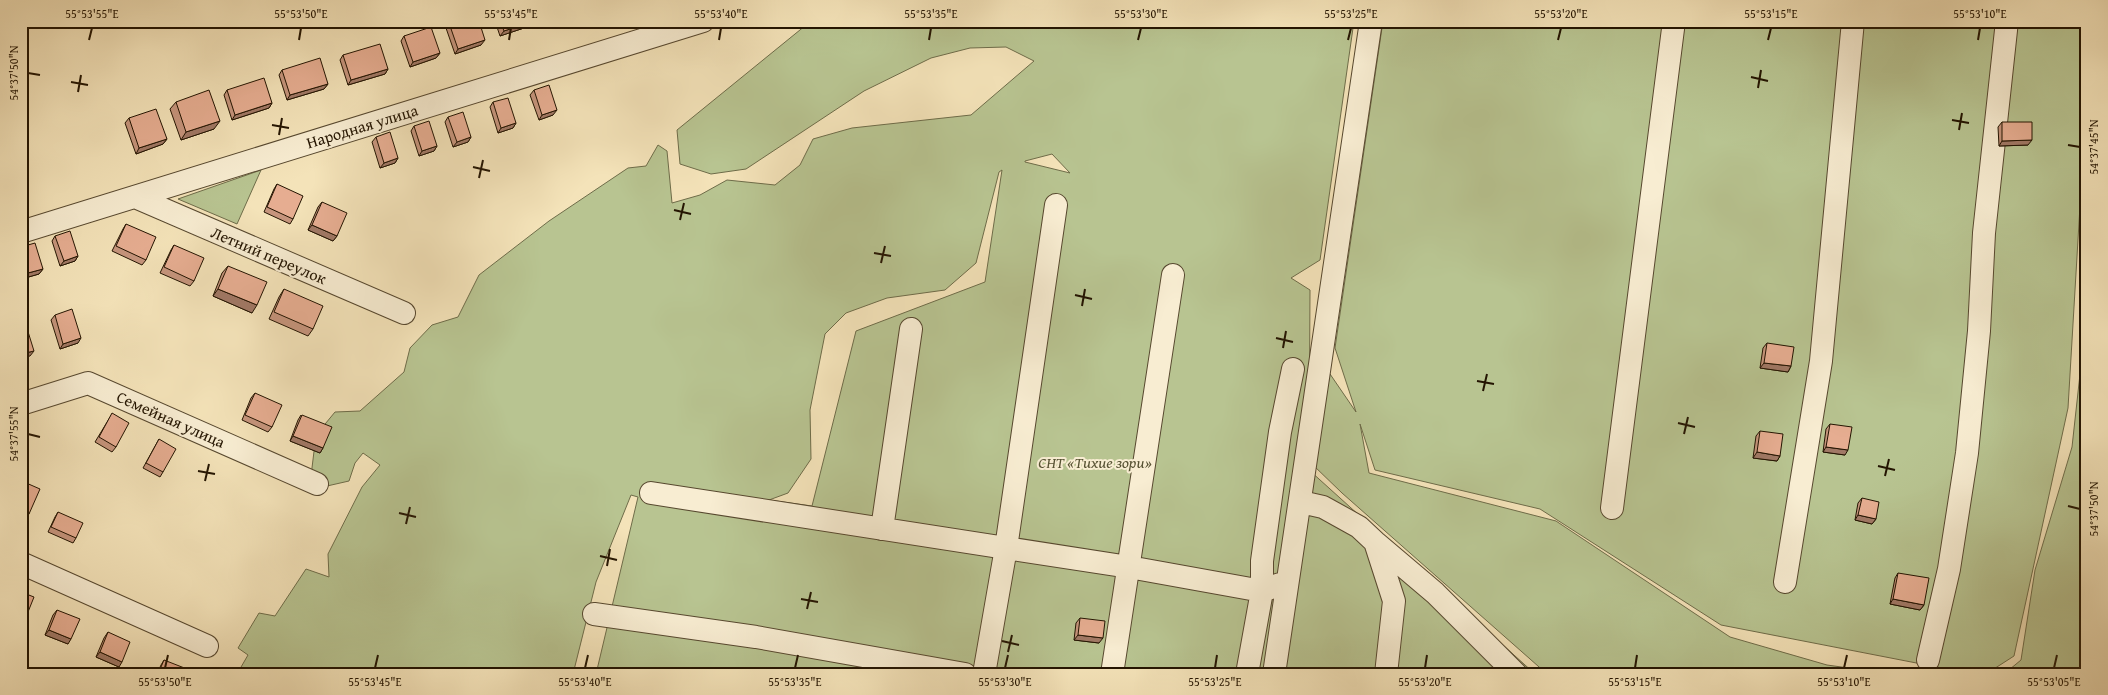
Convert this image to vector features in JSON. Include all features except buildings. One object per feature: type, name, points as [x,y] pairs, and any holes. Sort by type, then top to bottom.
[{"type":"street","name":"Народная улица","points":[[21,232],[703,21]]},
{"type":"street","points":[[1274,674],[1371,21]]},
{"type":"street","points":[[1612,508],[1674,21]]},
{"type":"street","points":[[1785,582],[1821,361],[1853,21]]},
{"type":"street","points":[[1928,660],[1949,569],[1967,453],[1979,331],[1984,234],[2007,21]]},
{"type":"street","name":"Летний переулок","points":[[135,197],[404,313]]},
{"type":"street","points":[[984,674],[1006,548],[1056,204]]},
{"type":"street","points":[[1112,674],[1173,276]]},
{"type":"street","points":[[882,529],[911,329]]},
{"type":"street","points":[[1247,674],[1262,591],[1262,561],[1280,432],[1293,368]]},
{"type":"street","name":"Семейная улица","points":[[21,404],[88,383],[317,484]]},
{"type":"street","points":[[651,493],[1129,567],[1262,591],[1272,588],[1281,582],[1288,583]]},
{"type":"street","points":[[1301,502],[1322,507],[1359,527],[1434,593],[1515,674]]},
{"type":"street","points":[[1375,542],[1394,602],[1386,674]]},
{"type":"street","points":[[21,563],[207,646]]},
{"type":"street","points":[[594,614],[756,637],[965,674]]},
{"type":"green space","name":"СНТ «Тихие зори»","points":[[811,21],[1354,21],[1320,260],[1291,278],[1310,290],[1309,470],[1535,674],[596,674],[638,497],[631,495],[596,582],[573,674],[237,674],[248,655],[238,648],[259,613],[275,616],[306,569],[329,577],[328,554],[362,487],[380,465],[363,453],[355,463],[349,481],[327,486],[311,476],[316,435],[335,412],[360,411],[404,372],[410,348],[432,325],[458,317],[479,275],[549,221],[628,168],[646,166],[658,145],[667,151],[672,203],[700,195],[727,180],[775,185],[800,165],[813,139],[852,128],[971,115],[1034,61],[1006,47],[970,48],[931,58],[864,91],[746,169],[711,174],[680,164],[677,130]],"holes":[[[1052,154],[1070,173],[1025,162],[1025,161]],[[1002,170],[985,282],[856,331],[812,506],[769,500],[788,493],[811,459],[810,410],[825,334],[846,313],[887,298],[945,290],[976,263],[999,172]]]},
{"type":"green space","points":[[1383,21],[2087,21],[2087,88],[2068,408],[2014,656],[1986,674],[1973,674],[1721,625],[1540,509],[1375,470],[1360,424],[1369,473],[1556,521],[1730,637],[1827,665],[1892,674],[1547,674],[1342,493],[1313,465],[1330,374],[1356,412],[1335,348]]},
{"type":"green space","points":[[261,170],[237,224],[178,199]]},
{"type":"green space","points":[[2087,230],[2087,674],[2004,674],[2021,660],[2035,570],[2072,447],[2081,365]]}]
